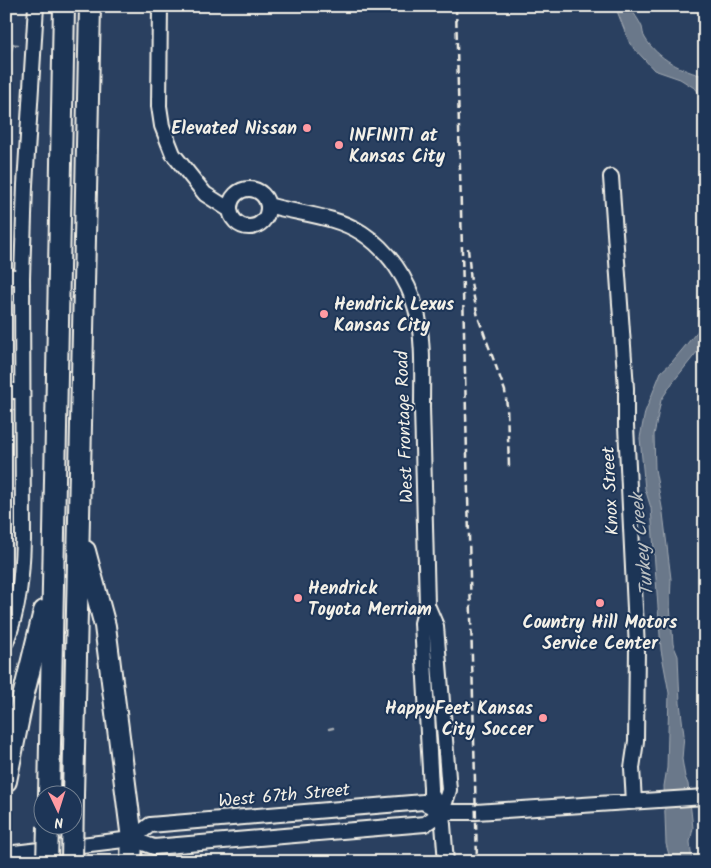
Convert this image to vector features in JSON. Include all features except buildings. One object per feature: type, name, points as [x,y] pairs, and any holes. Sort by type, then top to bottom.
[{"type":"highway","points":[[48,786],[64,6]]},
{"type":"highway","points":[[74,786],[90,6]]},
{"type":"highway","points":[[78,525],[105,626],[132,839],[131,862]]},
{"type":"highway","points":[[6,781],[23,697],[53,573]]},
{"type":"highway","points":[[47,862],[48,836]]},
{"type":"highway","points":[[72,862],[73,836]]},
{"type":"street","points":[[6,642],[14,621],[22,577],[22,278],[25,185],[36,6]]},
{"type":"street","points":[[160,6],[159,106],[162,126],[173,154],[205,194],[230,210]]},
{"type":"street","name":"Knox Street","points":[[611,177],[626,388],[626,426],[637,649],[636,741],[632,768],[634,802]]},
{"type":"street","points":[[195,181],[223,194],[236,194],[247,189],[263,195],[267,211],[257,225],[245,227],[234,221],[230,204],[236,194]]},
{"type":"street","name":"West Frontage Road","points":[[267,211],[310,216],[341,223],[352,228],[370,240],[389,257],[402,276],[416,309],[420,331],[422,374],[427,605],[422,623],[431,794],[442,812]]},
{"type":"street","points":[[6,276],[22,278]]},
{"type":"street","points":[[6,391],[22,391]]},
{"type":"street","name":"West Frontage Road","points":[[427,605],[436,626],[443,707],[449,790],[442,812]]},
{"type":"street","points":[[427,708],[443,707]]},
{"type":"street","name":"West 67th Street","points":[[132,839],[150,825],[422,802],[442,812],[482,812],[702,797]]},
{"type":"street","points":[[442,812],[446,862]]},
{"type":"street","name":"West 67th Street","points":[[6,854],[132,839],[154,847],[425,824],[442,812]]},
{"type":"street","points":[[246,816],[248,839]]},
{"type":"water","points":[[615,6],[630,6],[642,27],[645,38],[663,58],[688,71],[705,76],[705,101],[696,89],[680,79],[654,70],[630,44]]},
{"type":"water","points":[[705,322],[705,342],[661,400],[654,435],[655,469],[663,513],[671,579],[670,604],[673,644],[678,656],[680,703],[684,735],[682,759],[688,784],[693,828],[690,842],[692,862],[671,862],[666,844],[664,786],[667,768],[669,693],[661,650],[651,508],[645,489],[640,438],[645,412],[661,372],[672,362]]},
{"type":"waterway","points":[[436,6],[445,10]]},
{"type":"waterway","points":[[6,44],[18,45]]},
{"type":"waterway","points":[[6,93],[7,64],[13,44]]},
{"type":"waterway","points":[[6,315],[8,319]]},
{"type":"waterway","points":[[329,729],[333,728]]},
{"type":"railway","points":[[456,6],[477,862]]},
{"type":"railway","points":[[468,248],[471,283],[478,317],[505,391],[509,467]]},
{"type":"place","name":"Elevated Nissan","points":[[307,128]]},
{"type":"place","name":"INFINITI at Kansas City","points":[[339,145]]},
{"type":"place","name":"Hendrick Lexus Kansas City","points":[[324,314]]},
{"type":"place","name":"Hendrick Toyota Merriam","points":[[298,598]]},
{"type":"place","name":"Country Hill Motors Service Center","points":[[600,603]]},
{"type":"place","name":"HappyFeet Kansas City Soccer","points":[[543,718]]},
{"type":"water label","name":"Turkey Creek","points":[[641,545]]}]
